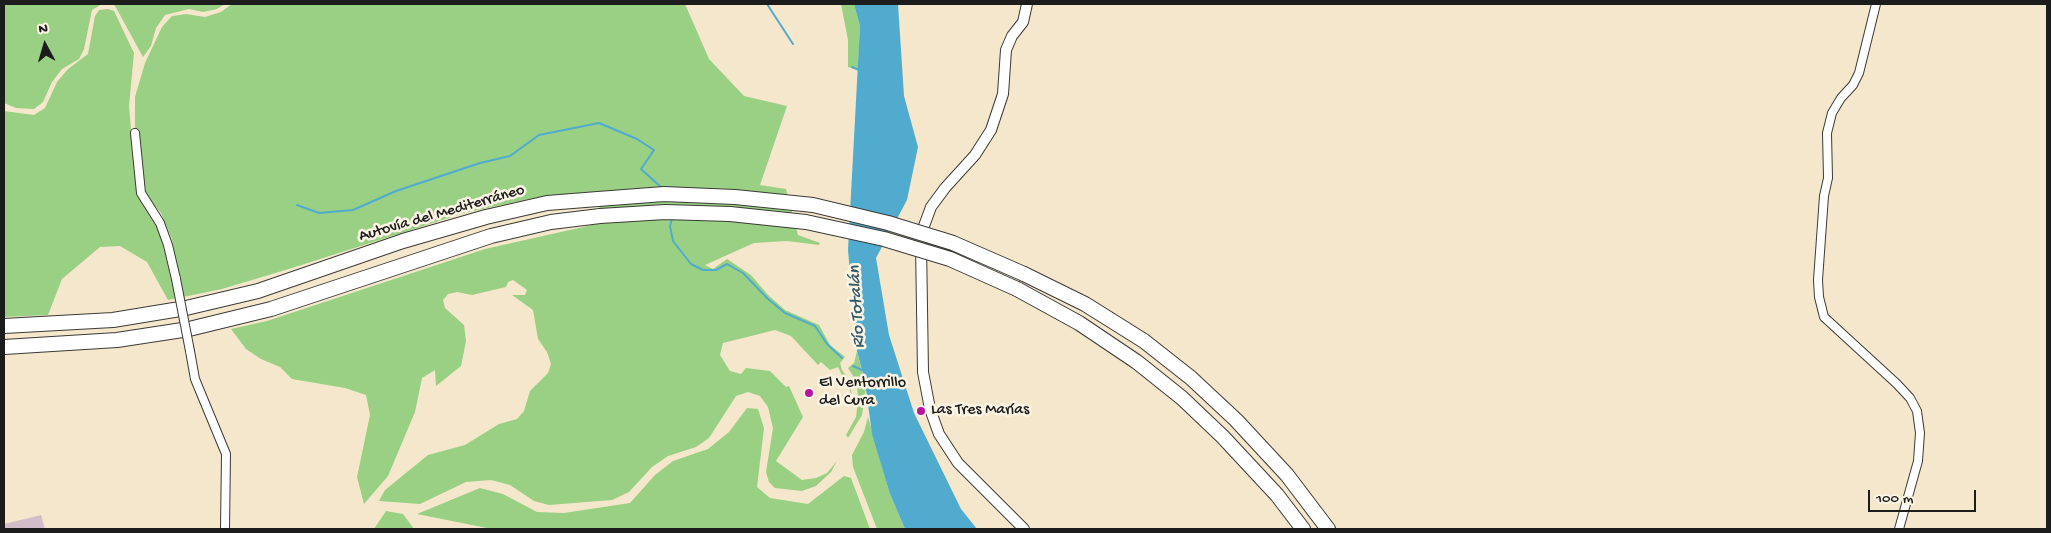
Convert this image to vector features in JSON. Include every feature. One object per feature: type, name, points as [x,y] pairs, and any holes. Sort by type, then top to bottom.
[{"type":"highway","name":"Autovía del Mediterráneo","points":[[4,326],[113,320],[186,308],[258,291],[403,242],[486,217],[548,203],[664,194],[735,197],[813,205],[888,222],[952,243],[1024,274],[1092,308],[1144,341],[1191,378],[1236,420],[1281,468],[1328,529]]},
{"type":"highway","points":[[4,347],[117,340],[189,329],[272,309],[491,236],[551,222],[600,216],[665,212],[721,214],[806,222],[884,239],[950,259],[1017,290],[1079,323],[1137,362],[1182,398],[1223,437],[1277,495],[1302,529]]},
{"type":"street","points":[[1024,529],[958,463],[939,434],[926,396],[923,372],[921,244],[924,226],[932,207],[945,188],[975,155],[991,130],[1003,94],[1006,50],[1012,36],[1023,22],[1027,4]]},
{"type":"street","points":[[1876,4],[1859,73],[1853,85],[1840,98],[1832,113],[1827,133],[1828,178],[1824,196],[1818,280],[1819,297],[1824,317],[1897,384],[1910,398],[1917,411],[1920,433],[1918,461],[1899,529]]},
{"type":"street","points":[[135,133],[141,193],[160,223],[168,245],[194,379],[226,454],[225,529]]},
{"type":"shaded area","points":[[41,515],[45,529],[4,529],[4,524]]},
{"type":"green space","points":[[4,4],[102,4],[92,10],[84,49],[79,59],[62,69],[52,82],[43,102],[34,109],[16,108],[4,103]]},
{"type":"green space","points":[[114,4],[225,4],[217,9],[203,12],[189,9],[165,15],[156,28],[151,46],[143,57]]},
{"type":"green space","points":[[232,4],[685,4],[709,59],[744,96],[787,106],[760,185],[786,189],[798,235],[820,243],[819,245],[787,241],[754,243],[705,265],[713,269],[727,259],[751,275],[768,295],[785,310],[819,325],[830,345],[845,357],[840,363],[842,370],[849,380],[852,395],[838,367],[830,370],[821,362],[818,365],[791,336],[775,330],[723,343],[720,355],[730,371],[741,374],[746,368],[770,371],[786,387],[789,386],[803,417],[776,461],[802,480],[816,478],[827,473],[837,461],[831,472],[816,486],[802,491],[775,488],[769,482],[766,472],[773,428],[768,407],[760,396],[748,392],[736,396],[709,438],[696,447],[668,456],[652,467],[629,492],[612,500],[549,505],[534,501],[510,485],[491,480],[466,482],[420,504],[379,501],[385,490],[428,455],[465,445],[499,424],[517,419],[524,411],[530,391],[548,373],[551,364],[547,352],[538,339],[533,310],[512,295],[525,295],[527,290],[513,280],[508,282],[506,287],[472,295],[457,292],[448,294],[443,300],[445,308],[464,325],[466,341],[461,366],[436,386],[435,370],[422,378],[415,412],[388,476],[364,504],[357,477],[370,415],[366,395],[345,388],[292,379],[280,367],[261,359],[246,349],[231,329],[267,321],[485,249],[601,223],[598,192],[539,197],[464,213],[222,289],[168,300],[147,262],[120,246],[100,247],[62,279],[48,315],[4,317],[4,111],[34,115],[45,108],[57,82],[68,69],[88,54],[95,16],[99,10],[108,9],[114,11],[134,53],[129,106],[136,187],[159,227],[172,280],[179,279],[172,239],[161,213],[144,192],[135,130],[135,97],[145,63],[162,27],[172,16],[186,14],[205,17],[221,12]]},
{"type":"green space","points":[[841,4],[854,4],[860,26],[858,70],[848,67],[848,40]]},
{"type":"green space","points":[[857,351],[866,388],[862,415],[848,438],[846,435],[856,417],[858,401],[857,382],[848,368],[854,363]]},
{"type":"green space","points":[[747,408],[758,409],[764,428],[757,487],[770,498],[808,504],[844,476],[851,478],[870,529],[492,529],[417,514],[480,488],[503,494],[537,512],[564,513],[630,503],[655,475],[673,461],[708,449],[729,432]]},
{"type":"green space","points":[[868,417],[890,494],[905,529],[877,529],[853,467],[852,455],[864,432]]},
{"type":"green space","points":[[386,511],[403,514],[414,529],[374,529]]},
{"type":"water","name":"Río Totalán","points":[[854,4],[898,4],[904,96],[918,147],[907,200],[876,258],[889,335],[914,413],[961,509],[977,529],[905,529],[890,494],[872,434],[865,382],[857,351],[848,250],[860,26]]},
{"type":"waterway","points":[[767,4],[793,44]]},
{"type":"waterway","points":[[852,67],[859,70]]},
{"type":"waterway","points":[[297,205],[319,213],[353,210],[396,191],[480,163],[510,156],[539,135],[599,123],[637,139],[654,150],[641,169],[662,188]]},
{"type":"waterway","points":[[672,219],[670,226],[673,241],[691,264],[703,270],[716,270],[727,264],[743,273],[768,299],[785,313],[815,326],[827,344],[842,358]]},
{"type":"waterway","points":[[853,366],[862,370]]},
{"type":"place","name":"El Ventorrillo del Cura","points":[[809,393]]},
{"type":"place","name":"Las Tres Marías","points":[[921,411]]}]
